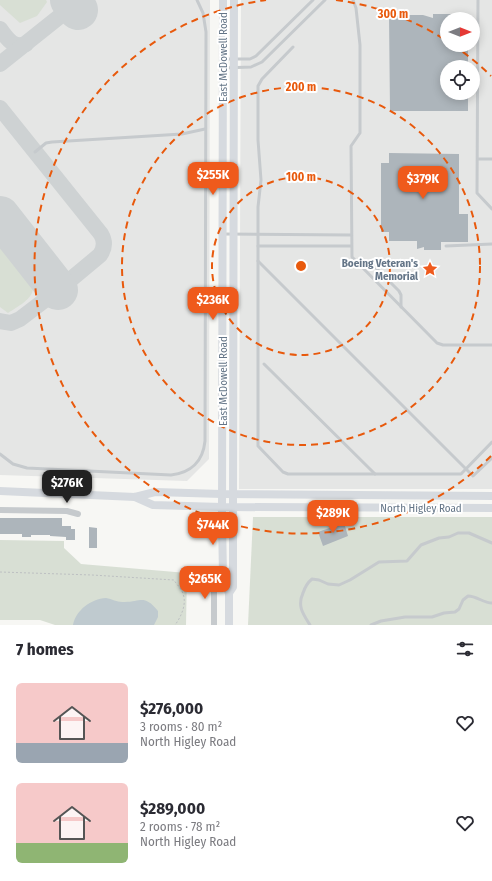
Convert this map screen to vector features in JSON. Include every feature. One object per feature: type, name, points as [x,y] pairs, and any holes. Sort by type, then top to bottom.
[{"type":"main road","name":"East McDowell Road","points":[[224,0],[222,507],[223,577],[229,593],[229,625]]},
{"type":"main road","name":"East McDowell Road","points":[[229,593],[233,587],[234,0]]},
{"type":"main road","name":"North Higley Road","points":[[0,491],[136,497],[155,492],[222,494],[492,496]]},
{"type":"main road","name":"North Higley Road","points":[[136,497],[153,505],[222,507],[492,508]]},
{"type":"street","points":[[0,510],[67,511],[78,514]]},
{"type":"street","points":[[214,574],[214,625]]},
{"type":"lane","points":[[0,454],[13,464],[27,468],[171,475],[188,471],[203,454],[205,433],[205,23],[203,13],[197,0]]},
{"type":"lane","points":[[223,68],[256,56],[313,0]]},
{"type":"lane","points":[[223,59],[251,67],[262,62],[325,0]]},
{"type":"lane","points":[[353,0],[356,8],[360,45],[360,133],[351,146],[352,257],[438,344],[492,345]]},
{"type":"lane","points":[[478,0],[477,193],[492,209]]},
{"type":"lane","points":[[293,47],[259,84],[258,140],[261,180],[258,203],[258,446],[284,472],[288,474],[461,474],[492,442]]},
{"type":"lane","points":[[35,152],[46,143],[52,142],[182,134],[205,129]]},
{"type":"lane","points":[[478,159],[492,159]]},
{"type":"lane","points":[[223,234],[351,235]]},
{"type":"lane","points":[[446,246],[492,244]]},
{"type":"lane","points":[[258,246],[351,246]]},
{"type":"lane","points":[[258,260],[473,476],[492,458]]},
{"type":"lane","points":[[359,265],[373,265],[400,292],[401,307]]},
{"type":"lane","points":[[264,364],[375,474]]},
{"type":"lane","points":[[310,625],[302,612],[300,604],[305,588],[312,579],[328,584],[343,583],[368,570],[379,562],[407,561],[421,545],[458,533],[469,533],[492,543]]},
{"type":"lane","points":[[371,625],[381,621],[405,617],[432,617],[444,613],[455,612],[459,609],[463,600],[468,596],[473,596],[483,601],[492,603]]},
{"type":"path","points":[[0,572],[92,575],[174,580],[183,593],[184,598],[182,612],[175,625]]},
{"type":"shaded area","points":[[0,0],[210,0],[209,459],[187,481],[0,475]]},
{"type":"shaded area","points":[[0,0],[46,0],[47,2],[37,16],[20,23],[0,5]]},
{"type":"shaded area","points":[[241,0],[492,0],[492,489],[239,489]]},
{"type":"shaded area","points":[[0,245],[33,288],[27,299],[8,313],[0,307]]},
{"type":"shaded area","points":[[253,517],[492,517],[492,625],[248,625]]},
{"type":"shaded area","points":[[0,540],[64,541],[64,548],[81,564],[187,573],[186,625],[55,625],[40,620],[0,620]]},
{"type":"shaded area","points":[[106,598],[118,602],[142,600],[149,602],[158,611],[158,617],[154,625],[73,625],[77,615],[85,606],[100,599]]},
{"type":"building","points":[[433,14],[440,14],[440,52],[468,52],[468,60],[440,60],[440,100],[468,100],[468,111],[390,111],[389,15],[423,15],[433,18]]},
{"type":"building","points":[[389,153],[459,154],[459,214],[468,214],[468,242],[441,242],[441,250],[424,250],[424,247],[417,249],[417,241],[389,241],[389,232],[381,232],[381,163],[389,163]]},
{"type":"building","points":[[0,518],[62,518],[62,526],[71,526],[71,529],[75,529],[75,540],[66,540],[66,537],[50,535],[31,535],[31,537],[22,537],[22,534],[0,534]]},
{"type":"building","points":[[344,523],[348,536],[323,546],[318,532]]},
{"type":"building","points":[[89,527],[97,528],[97,548],[89,548]]},
{"type":"taxiway","points":[[0,64],[74,5]]},
{"type":"taxiway","points":[[0,29],[14,44],[26,44]]},
{"type":"taxiway","points":[[0,108],[101,234],[104,244],[100,255],[20,319],[11,323],[0,321]]},
{"type":"runway","points":[[70,0],[78,10]]},
{"type":"runway","points":[[0,216],[58,290]]},
{"type":"place","name":"Boeing Veteran's Memorial","points":[[430,269]]}]
